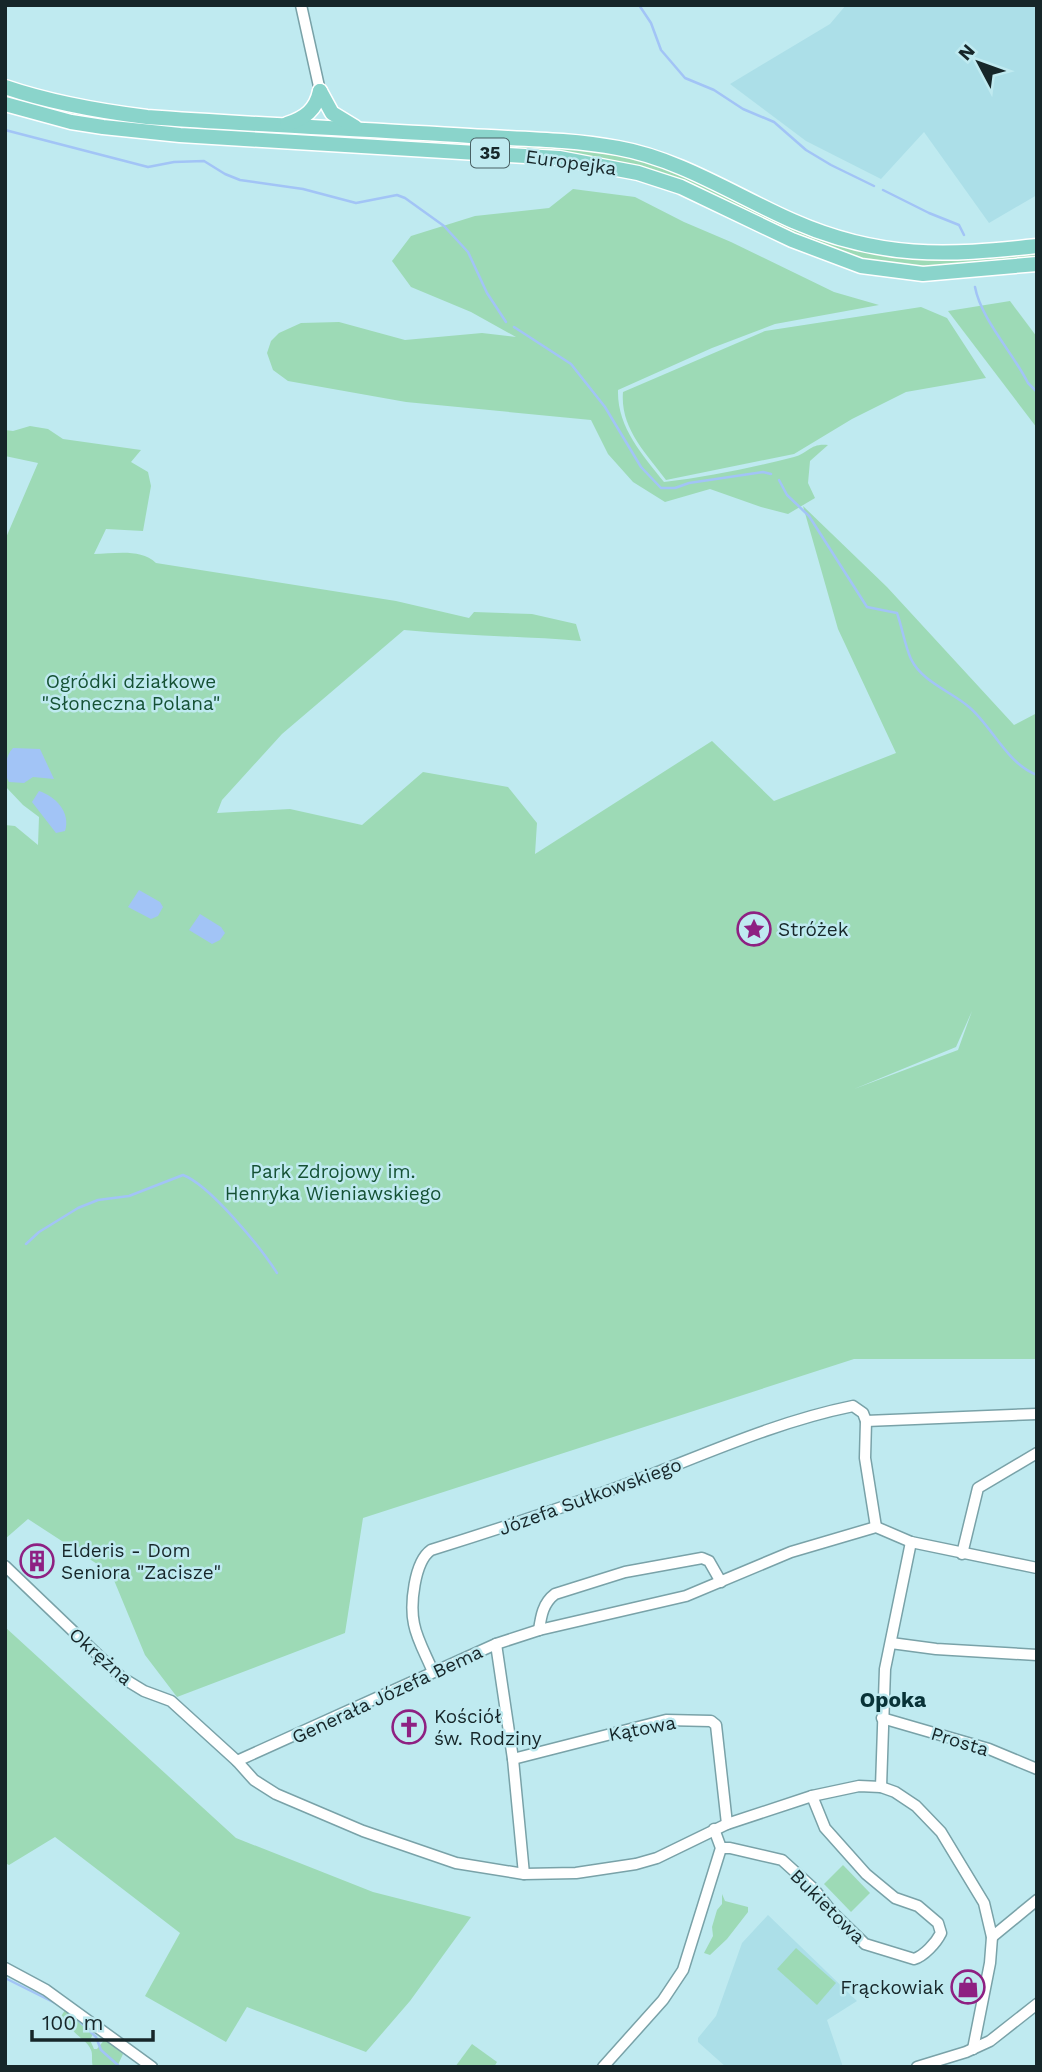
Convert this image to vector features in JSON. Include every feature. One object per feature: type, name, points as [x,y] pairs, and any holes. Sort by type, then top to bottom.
[{"type":"main road","name":"Europejka","points":[[5,87],[40,99],[92,111],[147,117],[606,146],[637,152],[682,168],[810,229],[873,248],[907,253],[947,254],[1037,246]]},
{"type":"main road","points":[[282,126],[301,119],[312,111],[320,91]]},
{"type":"main road","points":[[320,91],[332,113],[346,124],[363,131]]},
{"type":"main road","name":"Europejka","points":[[5,104],[103,128],[572,160],[638,173],[681,187],[792,240],[861,266],[923,274],[1037,264]]},
{"type":"street","points":[[301,5],[320,91]]},
{"type":"street","name":"Józefa Sułkowskiego","points":[[433,1672],[414,1625],[413,1596],[420,1564],[424,1555],[432,1550],[586,1500],[795,1419],[853,1406],[863,1413],[866,1421],[1037,1414]]},
{"type":"street","points":[[866,1421],[865,1458],[876,1527],[911,1542],[1037,1568]]},
{"type":"street","points":[[962,1554],[978,1488],[1037,1453]]},
{"type":"street","name":"Generała Józefa Bema","points":[[237,1761],[496,1644],[538,1630],[686,1596],[791,1552],[876,1527]]},
{"type":"street","points":[[911,1542],[885,1669],[881,1787],[916,1805],[940,1831],[984,1903],[992,1937],[990,1963],[973,2049]]},
{"type":"street","points":[[538,1630],[548,1599],[555,1594],[625,1572],[702,1558],[709,1561],[721,1582]]},
{"type":"street","name":"Okrężna","points":[[5,1566],[121,1677],[144,1691],[171,1701],[254,1780],[276,1794],[363,1831],[456,1863],[524,1874],[576,1873],[636,1864],[657,1858],[727,1824],[813,1796],[859,1786],[881,1787]]},
{"type":"street","points":[[891,1643],[936,1649],[1037,1655]]},
{"type":"street","points":[[496,1644],[513,1759],[524,1874]]},
{"type":"street","name":"Prosta","points":[[882,1718],[989,1749],[1037,1769]]},
{"type":"street","name":"Kątowa","points":[[513,1759],[666,1720],[711,1721],[716,1725],[727,1824]]},
{"type":"street","name":"Bukietowa","points":[[721,1848],[782,1860],[814,1889],[832,1912],[865,1944],[914,1959],[920,1957],[939,1938],[941,1933],[938,1923],[918,1906],[895,1898],[866,1874],[825,1828],[813,1796]]},
{"type":"street","points":[[603,2067],[654,2010],[683,1970],[691,1952],[721,1848],[714,1829]]},
{"type":"street","points":[[992,1937],[1037,1900]]},
{"type":"street","points":[[5,1968],[46,1990],[152,2067]]},
{"type":"street","points":[[917,2067],[973,2049],[998,2036],[1037,2004]]},
{"type":"shaded area","points":[[846,5],[1037,5],[1037,195],[989,223],[924,132],[881,179],[806,141],[730,84],[830,24]]},
{"type":"shaded area","points":[[13,748],[40,749],[54,779],[33,777],[24,783],[9,782],[6,764]]},
{"type":"shaded area","points":[[39,791],[56,801],[64,811],[65,831],[56,833],[32,802]]},
{"type":"shaded area","points":[[139,890],[160,902],[163,907],[158,916],[151,919],[128,907]]},
{"type":"shaded area","points":[[200,914],[221,927],[225,933],[220,940],[212,944],[189,930]]},
{"type":"shaded area","points":[[768,1915],[857,2001],[827,2020],[843,2067],[726,2067],[698,2042],[698,2038],[716,2016],[742,1943]]},
{"type":"green space","points":[[5,92],[40,104],[601,151],[657,164],[842,245],[1037,252],[1037,259],[918,268],[864,261],[840,254],[624,163],[566,153],[142,126],[39,106],[5,97]]},
{"type":"green space","points":[[573,189],[635,197],[834,292],[879,305],[775,324],[712,348],[618,390],[626,428],[664,482],[762,465],[799,455],[817,445],[828,445],[810,461],[808,483],[815,498],[788,514],[710,489],[665,502],[633,482],[608,454],[591,420],[406,402],[288,381],[273,370],[267,353],[271,341],[279,333],[301,323],[339,322],[405,340],[482,333],[516,337],[471,312],[411,287],[392,261],[411,236],[475,216],[549,208]]},
{"type":"green space","points":[[1010,301],[1037,337],[1037,428],[948,311]]},
{"type":"green space","points":[[921,307],[947,318],[986,378],[906,392],[852,419],[794,454],[666,480],[630,429],[623,405],[623,392],[765,331]]},
{"type":"green space","name":"Park Zdrojowy im. Henryka Wieniawskiego","points":[[30,426],[48,429],[63,439],[141,450],[131,462],[148,472],[151,486],[143,531],[106,529],[94,554],[142,555],[156,563],[396,601],[469,618],[474,612],[532,614],[576,624],[581,641],[404,630],[282,734],[222,800],[217,813],[290,809],[362,825],[423,772],[508,787],[537,823],[535,854],[712,741],[774,801],[896,753],[838,629],[803,506],[887,587],[1014,725],[1037,713],[1037,1359],[854,1359],[363,1518],[345,1633],[177,1697],[145,1655],[111,1573],[28,1519],[5,1539],[5,825],[15,826],[38,845],[39,817],[5,786],[5,540],[38,463],[5,456],[5,430],[13,431]],"holes":[[[972,1011],[958,1050],[854,1089],[956,1047]]]},
{"type":"green space","points":[[5,1627],[236,1838],[373,1892],[471,1917],[410,2001],[366,2052],[247,2007],[226,2042],[145,1996],[180,1933],[55,1837],[9,1865],[5,1863]]},
{"type":"green space","points":[[843,1865],[870,1893],[851,1912],[824,1884]]},
{"type":"green space","points":[[722,1894],[725,1901],[748,1907],[748,1912],[727,1939],[710,1955],[704,1953],[713,1936],[712,1927],[717,1910],[722,1904]]},
{"type":"green space","points":[[796,1948],[836,1983],[817,2005],[777,1969]]},
{"type":"green space","points":[[65,2010],[95,2030],[90,2040],[94,2049],[105,2039],[123,2054],[117,2067],[93,2067],[89,2046],[69,2023],[60,2018]]},
{"type":"green space","points":[[472,2044],[497,2062],[494,2067],[455,2067]]},
{"type":"waterway","points":[[639,5],[651,23],[661,50],[685,78],[774,122],[806,150],[874,186]]},
{"type":"waterway","points":[[5,130],[148,167],[174,162],[204,161],[240,180],[303,189],[356,203],[397,195],[405,198],[444,226],[468,252],[487,293],[506,322]]},
{"type":"waterway","points":[[883,190],[959,225],[964,235]]},
{"type":"waterway","points":[[975,287],[990,324],[1028,383],[1037,392]]},
{"type":"waterway","points":[[514,327],[571,364],[605,407],[641,467],[661,488],[675,488],[689,483],[763,472],[771,474]]},
{"type":"waterway","points":[[779,480],[787,495],[809,516],[867,607],[897,613],[911,659],[922,674],[969,707],[1008,753],[1037,775]]},
{"type":"waterway","points":[[26,1244],[39,1232],[78,1208],[98,1200],[129,1196],[183,1175],[207,1191],[220,1204],[277,1273]]},
{"type":"waterway","points":[[5,1978],[57,2004]]},
{"type":"waterway","points":[[76,2018],[96,2037],[101,2050],[120,2067]]},
{"type":"place","name":"Stróżek","points":[[754,929]]},
{"type":"place","name":"Elderis - Dom Seniora \"Zacisze\"","points":[[37,1561]]},
{"type":"place","name":"Kościół św. Rodziny","points":[[409,1727]]},
{"type":"place","name":"Frąckowiak","points":[[968,1987]]},
{"type":"district","name":"Opoka","points":[[893,1700]]},
{"type":"park label","name":"Ogródki działkowe \"Słoneczna Polana\"","points":[[131,692]]}]
